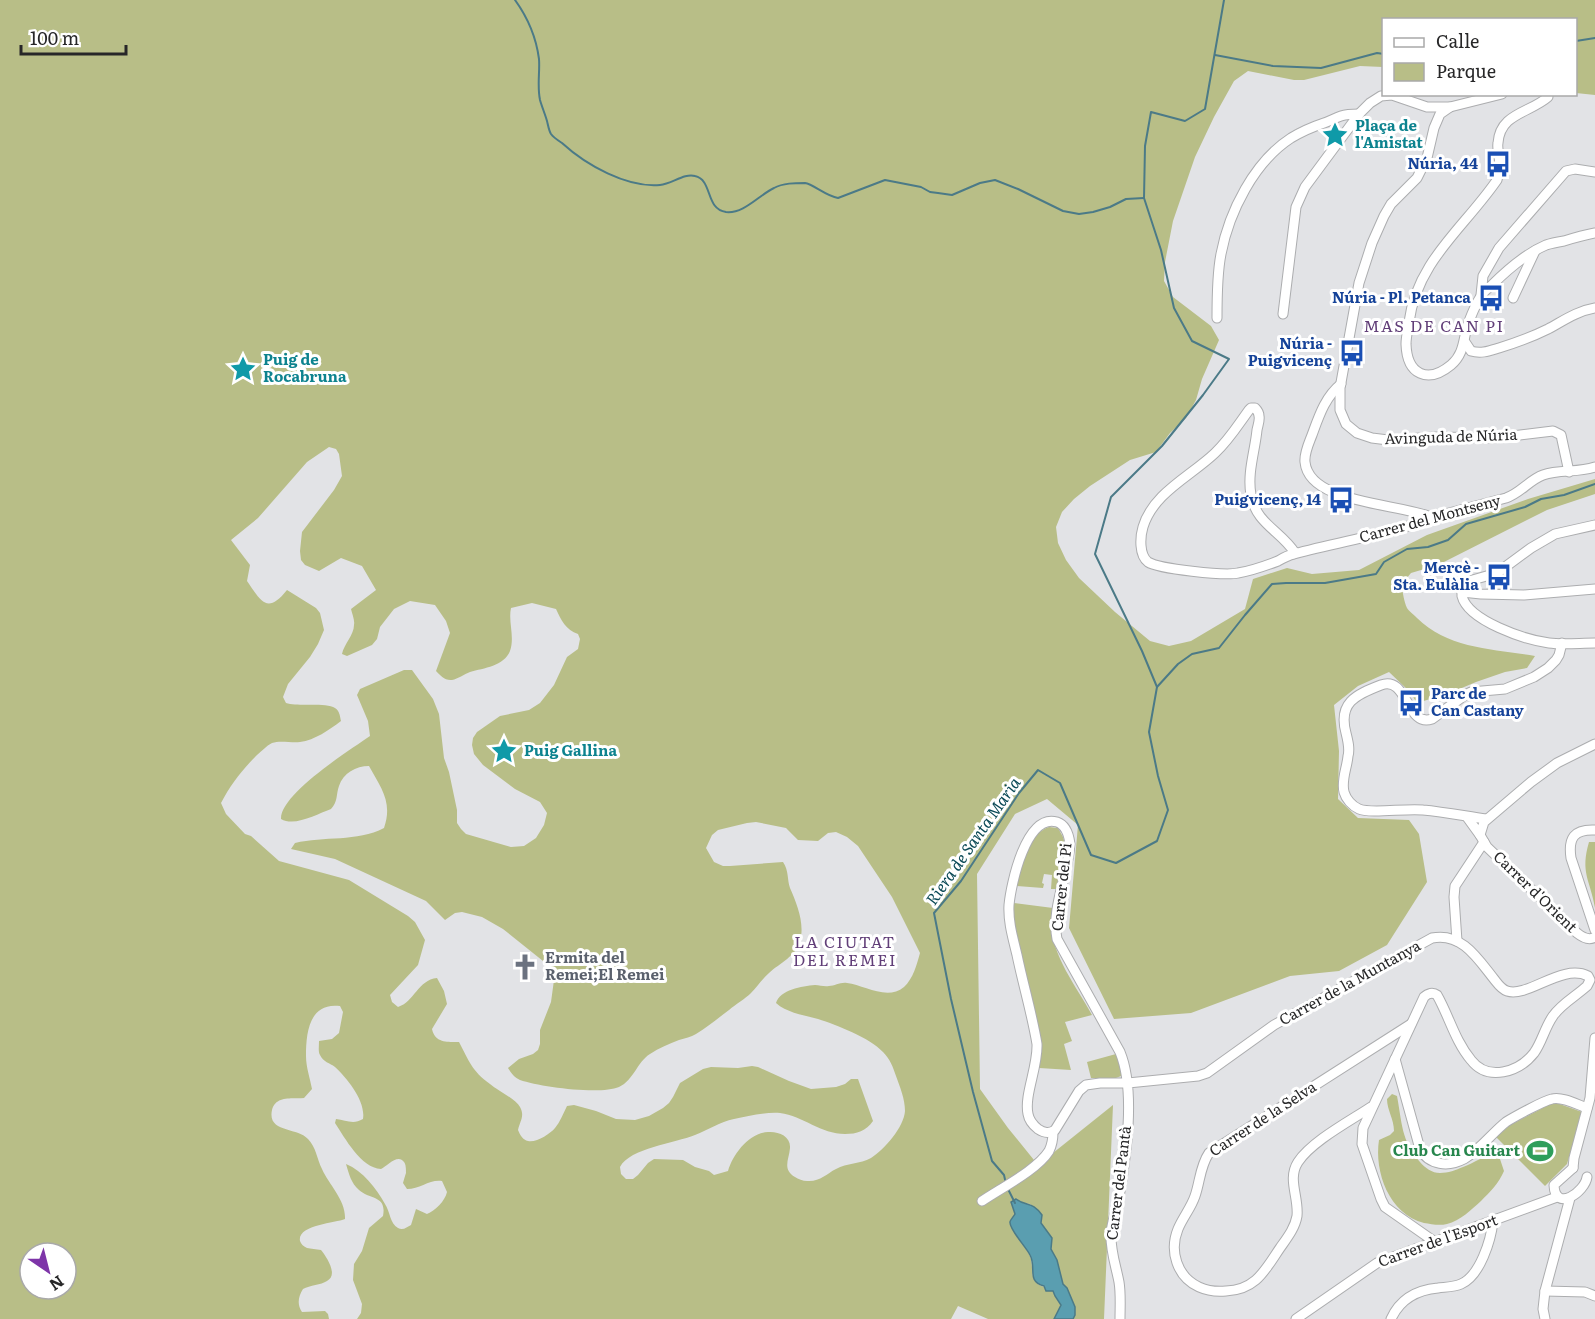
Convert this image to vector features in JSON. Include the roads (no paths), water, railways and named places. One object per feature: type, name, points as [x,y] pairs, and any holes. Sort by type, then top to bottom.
[{"type":"street","points":[[1283,314],[1299,198],[1359,114],[1382,96]]},
{"type":"street","points":[[1395,96],[1423,105],[1450,107],[1494,96]]},
{"type":"street","points":[[1548,96],[1541,103],[1520,112],[1499,132],[1497,147],[1500,169],[1497,180],[1452,234],[1423,276],[1412,305],[1406,345],[1411,365],[1416,372],[1433,375],[1454,363],[1465,342],[1467,325],[1481,295],[1483,276],[1499,248],[1560,177],[1566,171],[1575,169],[1595,172]]},
{"type":"street","points":[[1423,105],[1434,128]]},
{"type":"street","name":"Avinguda de Núria","points":[[1450,107],[1440,114],[1427,158],[1417,178],[1391,204],[1372,243],[1359,283],[1341,384],[1340,410],[1346,424],[1357,433],[1388,440],[1437,437],[1496,438],[1553,431],[1561,435],[1569,472]]},
{"type":"street","points":[[1217,318],[1221,254],[1226,232],[1249,182],[1276,150],[1289,139],[1343,115],[1359,114]]},
{"type":"street","points":[[1481,295],[1505,271],[1535,251],[1548,244],[1595,233]]},
{"type":"street","points":[[1513,298],[1535,251]]},
{"type":"street","points":[[1465,342],[1471,351],[1484,352],[1519,342],[1570,315],[1595,308]]},
{"type":"street","points":[[1341,384],[1324,404],[1305,453],[1305,463],[1313,479],[1340,495],[1374,504],[1405,508],[1433,518]]},
{"type":"street","name":"Carrer del Montseny","points":[[1295,553],[1264,522],[1253,504],[1249,483],[1250,468],[1260,417],[1255,408],[1248,410],[1234,433],[1214,454],[1160,498],[1143,526],[1141,539],[1143,554],[1149,562],[1164,567],[1238,573],[1295,553],[1400,529],[1514,495],[1544,475],[1595,467]]},
{"type":"street","points":[[1595,525],[1556,534],[1531,548],[1497,573],[1470,581],[1462,587],[1465,602],[1497,628],[1548,643],[1595,643]]},
{"type":"street","points":[[1462,592],[1524,595],[1595,590]]},
{"type":"street","points":[[1486,819],[1421,809],[1365,810],[1352,805],[1344,793],[1343,785],[1349,752],[1343,723],[1346,708],[1358,697],[1381,685],[1389,684],[1400,690],[1416,716],[1428,721],[1465,694],[1505,689],[1541,673],[1559,656],[1562,643]]},
{"type":"street","points":[[1435,1242],[1388,1210],[1381,1199],[1362,1144],[1363,1128],[1426,995],[1435,994],[1440,1000],[1463,1050],[1472,1062],[1491,1073],[1513,1068],[1529,1058],[1540,1043],[1552,1017],[1587,986],[1589,978],[1586,975],[1569,973],[1524,989],[1509,992],[1500,987],[1471,951],[1457,941],[1454,897],[1455,886],[1482,839],[1482,826],[1486,819],[1557,764],[1595,744]]},
{"type":"street","name":"Carrer d'Orient","points":[[1467,816],[1482,839],[1577,933],[1587,938],[1595,937]]},
{"type":"street","name":"Carrer del Pi","points":[[1053,1132],[1038,1129],[1030,1120],[1028,1112],[1036,1044],[1009,915],[1013,880],[1023,850],[1034,829],[1045,822],[1056,822],[1062,825],[1070,844],[1056,915],[1057,939],[1120,1052],[1128,1083]]},
{"type":"street","name":"Carrer d'Orient","points":[[1595,830],[1586,830],[1576,834],[1570,847],[1571,858],[1595,930]]},
{"type":"street","name":"Carrer de la Muntanya","points":[[1128,1083],[1208,1073],[1274,1024],[1424,942],[1432,938],[1444,937],[1457,941]]},
{"type":"street","name":"Carrer de la Selva","points":[[1373,1106],[1317,1143],[1299,1161],[1293,1176],[1297,1214],[1295,1224],[1256,1281],[1239,1290],[1213,1291],[1194,1284],[1183,1276],[1176,1258],[1175,1238],[1194,1199],[1200,1172],[1209,1153],[1413,1022]]},
{"type":"street","points":[[1570,1198],[1557,1197],[1554,1193],[1554,1185],[1573,1168],[1591,1089],[1595,1038]]},
{"type":"street","points":[[1395,1059],[1420,1149],[1425,1157],[1437,1163],[1449,1164],[1462,1160],[1508,1121],[1551,1099],[1561,1099],[1587,1108]]},
{"type":"street","points":[[982,1201],[1031,1169],[1048,1152],[1053,1132],[1079,1091],[1086,1085],[1128,1083]]},
{"type":"street","name":"Carrer del Pantà","points":[[1120,1319],[1120,1290],[1111,1233],[1125,1145],[1128,1083]]},
{"type":"street","points":[[1545,1319],[1543,1309],[1545,1292],[1570,1198],[1591,1177],[1573,1168]]},
{"type":"street","name":"Carrer de l'Esport","points":[[1296,1319],[1377,1263],[1557,1197]]},
{"type":"street","points":[[1391,1319],[1404,1300],[1412,1294],[1428,1289],[1455,1286],[1470,1279],[1488,1247],[1493,1221]]},
{"type":"street","points":[[1545,1292],[1585,1292],[1595,1296]]},
{"type":"water","points":[[1016,1199],[1032,1206],[1042,1215],[1041,1223],[1052,1238],[1051,1249],[1057,1260],[1063,1284],[1075,1307],[1073,1319],[1054,1319],[1061,1305],[1053,1291],[1046,1291],[1044,1286],[1035,1281],[1030,1255],[1010,1225],[1015,1214],[1011,1202]]},
{"type":"waterway","points":[[515,0],[534,35],[539,59],[540,100],[551,134],[595,167],[634,183],[660,185],[687,176],[695,176],[704,183],[719,210],[726,212],[739,210],[768,191],[785,184],[805,183],[838,198],[885,180],[921,187],[930,192],[952,195],[980,183],[995,180],[1063,211],[1079,214],[1110,207],[1126,199],[1144,198]]},
{"type":"waterway","name":"Riera de Santa Maria","points":[[1006,1184],[1004,1175],[992,1161],[973,1092],[934,913],[961,881],[1019,793],[1038,770],[1060,783],[1091,855],[1116,863],[1157,841],[1168,810],[1149,732],[1157,687],[1095,554],[1111,497],[1162,446],[1229,359],[1192,341],[1174,308],[1161,250],[1144,198],[1145,146],[1151,112],[1185,121],[1205,109],[1224,0]]},
{"type":"waterway","points":[[1577,41],[1595,38]]},
{"type":"waterway","points":[[1215,55],[1273,66],[1321,68],[1377,53],[1382,54]]},
{"type":"waterway","points":[[1157,687],[1178,664],[1192,654],[1219,648],[1272,584],[1325,583],[1376,574],[1384,562],[1407,549],[1428,547],[1448,540],[1466,524],[1595,484]]},
{"type":"waterway","name":"Riera de Santa Maria","points":[[1008,1189],[1015,1203]]},
{"type":"place","name":"Plaça de l'Amistat","points":[[1335,135]]},
{"type":"place","name":"Núria, 44","points":[[1498,164]]},
{"type":"place","name":"Núria - Pl. Petanca","points":[[1491,298]]},
{"type":"place","name":"Núria - Puigvicenç","points":[[1352,353]]},
{"type":"place","name":"Puig de Rocabruna","points":[[243,369]]},
{"type":"place","name":"Puigvicenç, 14","points":[[1341,500]]},
{"type":"place","name":"Mercè - Sta. Eulàlia","points":[[1499,577]]},
{"type":"place","name":"Parc de Can Castany","points":[[1411,703]]},
{"type":"place","name":"Puig Gallina","points":[[504,751]]},
{"type":"place","name":"Ermita del Remei;El Remei","points":[[525,967]]},
{"type":"place","name":"Club Can Guitart","points":[[1540,1151]]},
{"type":"district","name":"MAS DE CAN PI","points":[[1434,326]]},
{"type":"district","name":"LA CIUTAT DEL REMEI","points":[[845,951]]}]
